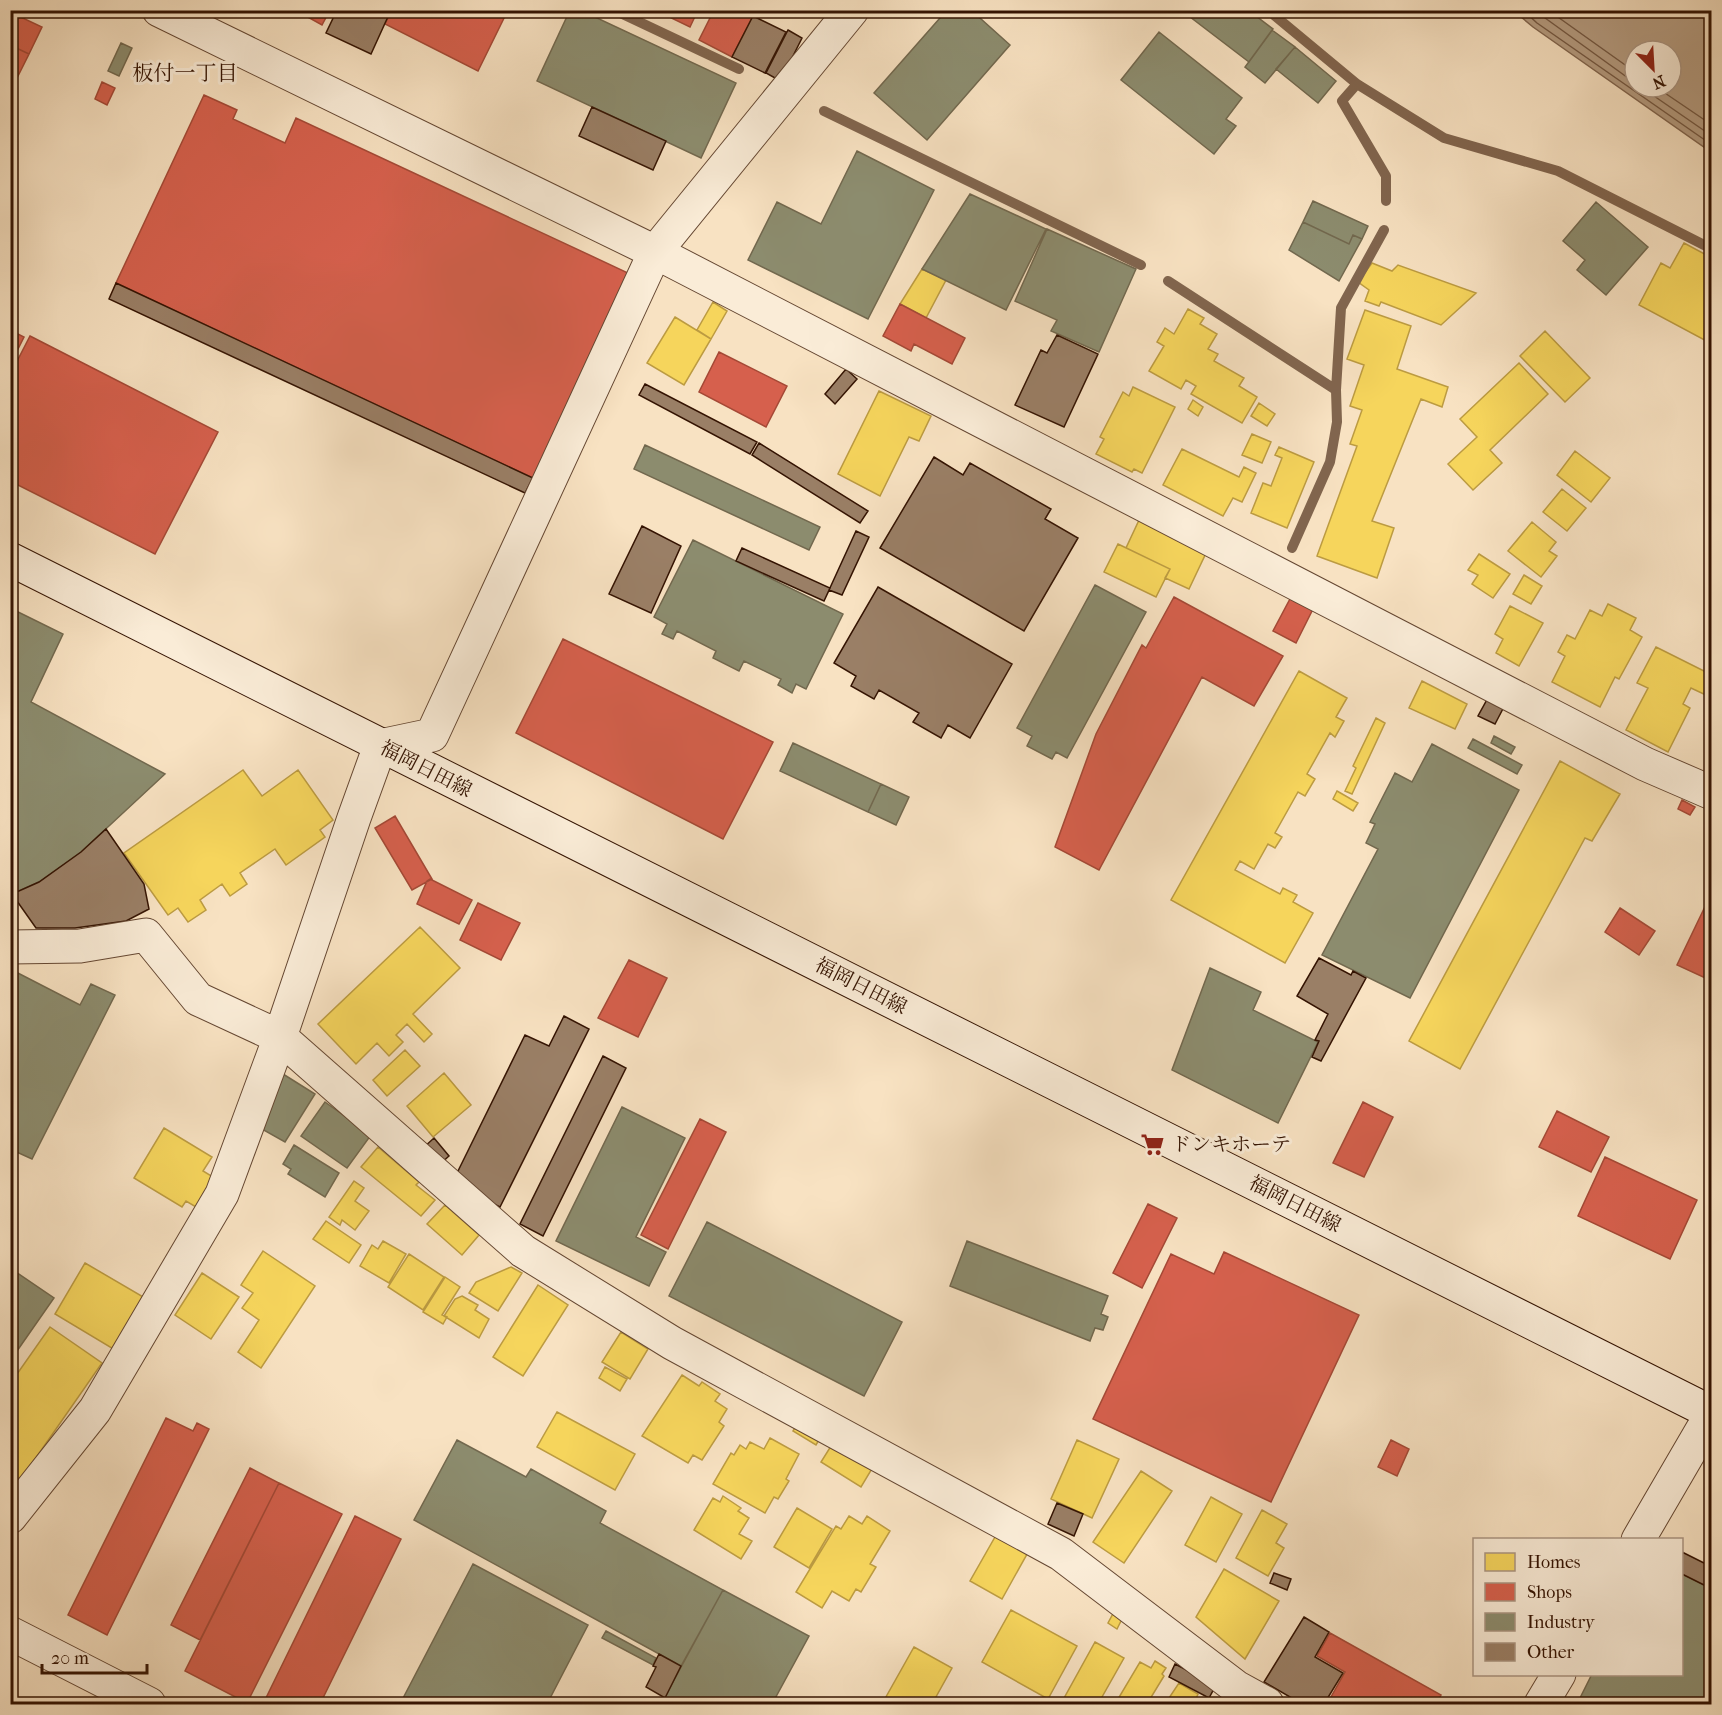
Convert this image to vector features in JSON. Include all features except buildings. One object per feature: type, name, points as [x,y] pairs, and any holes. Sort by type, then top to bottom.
[{"type":"street","points":[[10,1517],[95,1410],[222,1194],[280,1037],[380,746],[432,735],[655,252],[852,10]]},
{"type":"street","points":[[167,12],[655,252],[1635,758],[1712,793]]},
{"type":"street","name":"福岡日田線","points":[[10,559],[1712,1413]]},
{"type":"street","points":[[10,947],[80,946],[146,934],[198,999],[280,1037],[523,1251],[672,1343],[1061,1554],[1236,1687],[1267,1704]]},
{"type":"street","points":[[1639,1538],[1712,1413]]},
{"type":"street","points":[[10,1633],[149,1704]]},
{"type":"street","points":[[1542,1704],[1558,1676]]},
{"type":"water","points":[[1514,11],[1711,11],[1711,152],[1636,99],[1683,99],[1683,39],[1623,39],[1623,90]]},
{"type":"waterway","points":[[614,10],[739,69]]},
{"type":"waterway","points":[[1268,10],[1357,84],[1444,138],[1558,171],[1712,249]]},
{"type":"waterway","points":[[1357,84],[1342,101],[1386,176],[1386,201]]},
{"type":"waterway","points":[[824,111],[1141,265]]},
{"type":"waterway","points":[[1292,548],[1330,462],[1337,422],[1336,390],[1341,308],[1384,230]]},
{"type":"waterway","points":[[1168,281],[1336,390]]},
{"type":"place","name":"ドンキホーテ","points":[[1153,1144]]},
{"type":"district","name":"板付一丁目","points":[[185,73]]}]
